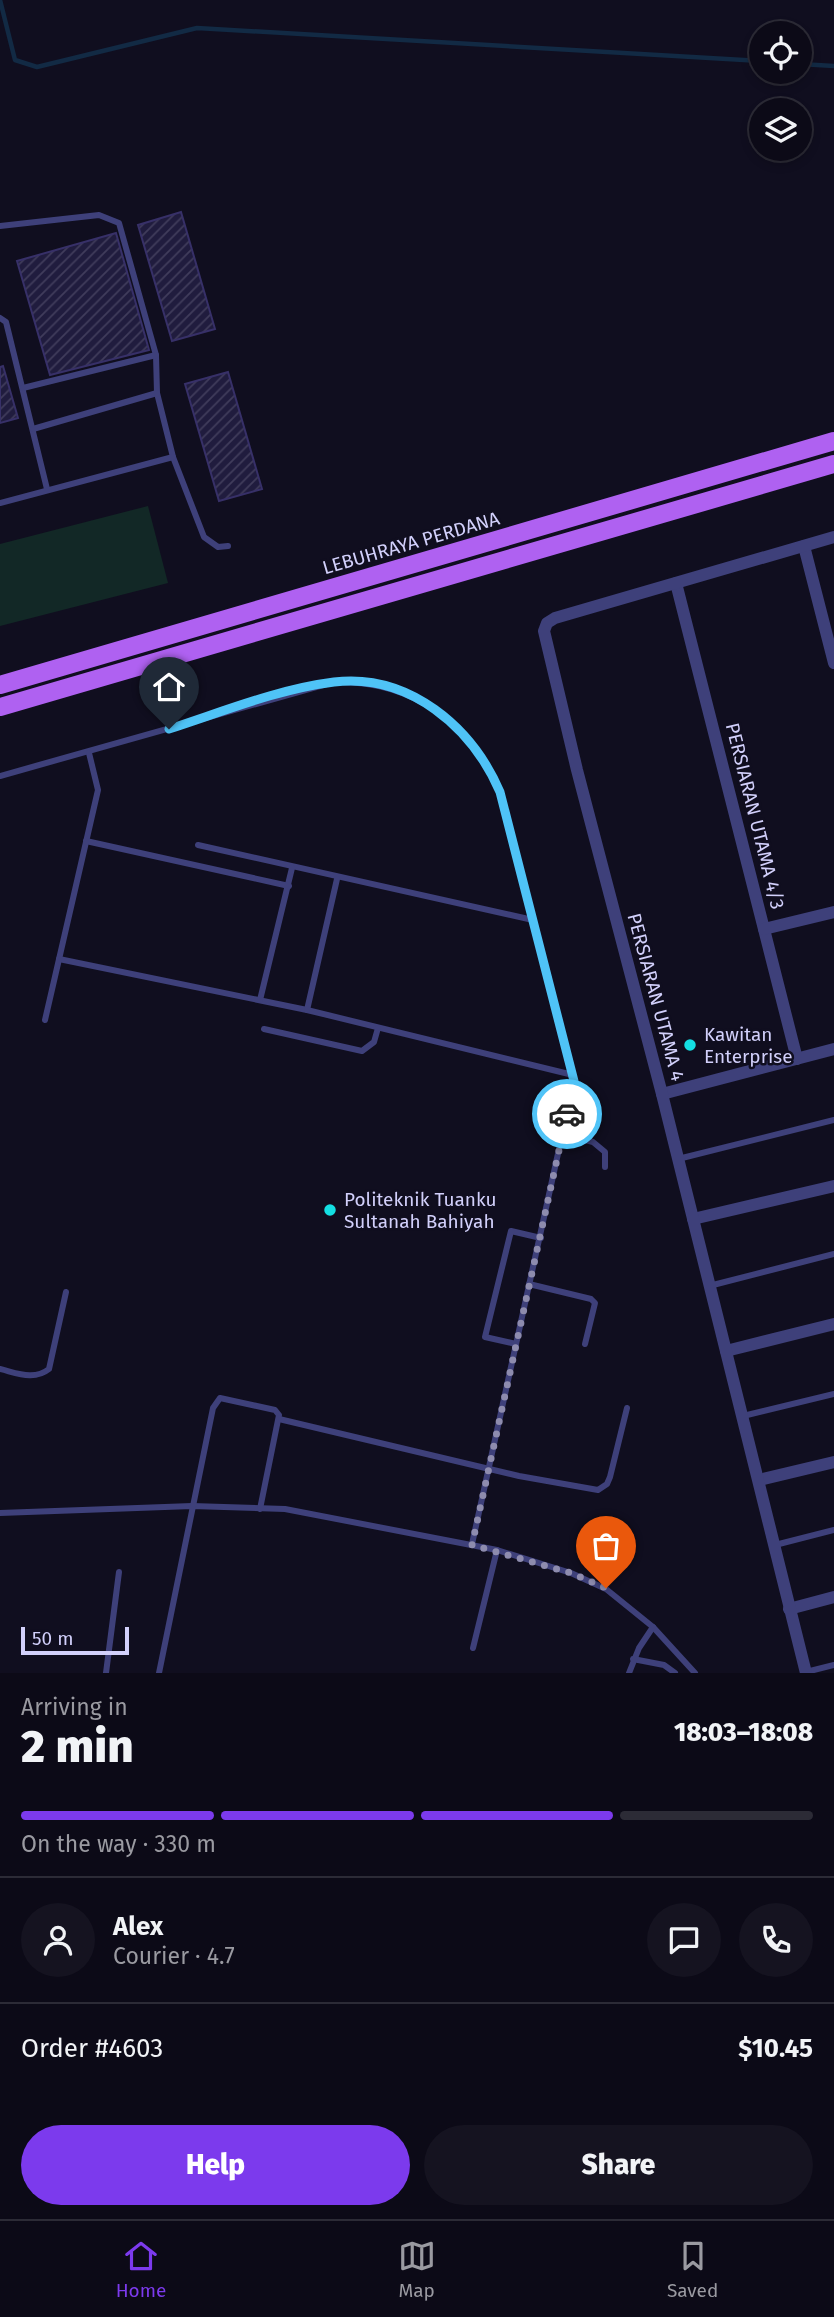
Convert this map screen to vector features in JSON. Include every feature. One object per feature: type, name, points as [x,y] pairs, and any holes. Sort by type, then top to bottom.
[{"type":"main road","name":"LEBUHRAYA PERDANA","points":[[0,685],[834,441]]},
{"type":"main road","points":[[0,707],[202,651],[834,464]]},
{"type":"street","name":"PERSIARAN UTAMA 4","points":[[806,1672],[773,1545],[760,1480],[741,1417],[544,631],[547,623],[555,618],[834,537]]},
{"type":"street","points":[[804,546],[834,663]]},
{"type":"street","name":"PERSIARAN UTAMA 4/3","points":[[676,583],[797,1059]]},
{"type":"street","points":[[764,929],[834,912]]},
{"type":"street","points":[[662,1094],[834,1049]]},
{"type":"street","points":[[693,1219],[834,1186]]},
{"type":"street","points":[[726,1351],[834,1324]]},
{"type":"street","points":[[760,1480],[834,1462]]},
{"type":"street","points":[[789,1609],[834,1597]]},
{"type":"lane","points":[[0,226],[99,215],[119,223],[156,355],[157,393],[173,457],[204,537],[218,547],[228,546]]},
{"type":"lane","points":[[0,318],[6,322],[47,489]]},
{"type":"lane","points":[[23,388],[156,355]]},
{"type":"lane","points":[[33,429],[157,393]]},
{"type":"lane","points":[[0,503],[173,457]]},
{"type":"lane","points":[[0,776],[334,682],[369,683],[408,694],[450,720],[481,755],[495,780],[573,1075],[541,1238],[472,1545]]},
{"type":"lane","points":[[45,1020],[98,790],[89,753]]},
{"type":"lane","points":[[86,841],[289,886]]},
{"type":"lane","points":[[198,845],[337,879],[533,920]]},
{"type":"lane","points":[[260,1000],[292,868]]},
{"type":"lane","points":[[307,1010],[337,879]]},
{"type":"lane","points":[[59,959],[307,1010],[573,1075]]},
{"type":"lane","points":[[264,1029],[362,1051],[374,1042],[378,1028]]},
{"type":"lane","points":[[678,1159],[834,1120]]},
{"type":"lane","points":[[563,1133],[593,1142],[604,1152],[605,1167]]},
{"type":"lane","points":[[516,1344],[485,1337],[511,1231],[541,1238]]},
{"type":"lane","points":[[709,1286],[834,1254]]},
{"type":"lane","points":[[529,1284],[591,1299],[595,1303],[585,1344]]},
{"type":"lane","points":[[0,1369],[33,1377],[41,1376],[49,1369],[66,1292]]},
{"type":"lane","points":[[741,1417],[834,1394]]},
{"type":"lane","points":[[159,1673],[213,1408],[220,1398],[275,1410],[279,1419],[260,1509]]},
{"type":"lane","points":[[279,1419],[489,1468],[598,1490],[607,1484],[610,1477],[627,1408]]},
{"type":"lane","points":[[0,1513],[192,1506],[310,1512],[497,1550],[571,1573],[606,1588],[653,1627],[695,1673]]},
{"type":"lane","points":[[773,1545],[834,1530]]},
{"type":"lane","points":[[473,1648],[497,1550]]},
{"type":"lane","points":[[106,1673],[119,1572]]},
{"type":"lane","points":[[629,1673],[633,1659],[653,1627]]},
{"type":"lane","points":[[633,1659],[664,1665],[675,1673]]},
{"type":"lane","points":[[806,1672],[834,1665]]},
{"type":"green space","points":[[148,506],[168,583],[0,626],[0,544]]},
{"type":"building","points":[[181,212],[215,329],[172,341],[138,225]]},
{"type":"building","points":[[116,233],[149,350],[50,375],[17,261]]},
{"type":"building","points":[[3,366],[18,418],[0,423],[0,367]]},
{"type":"building","points":[[228,372],[262,489],[219,501],[185,384]]},
{"type":"waterway","points":[[0,0],[15,60],[37,67],[197,28],[749,60]]},
{"type":"waterway","points":[[812,65],[834,66]]},
{"type":"way so far","points":[[567,1114],[472,1545],[571,1573],[606,1588]]},
{"type":"place","name":"Kawitan Enterprise","points":[[690,1045]]},
{"type":"place","name":"Politeknik Tuanku Sultanah Bahiyah","points":[[330,1210]]},
{"type":"route","points":[[169,729],[334,682],[382,685],[430,705],[450,720],[481,755],[500,792],[574,1081],[567,1114]]}]
